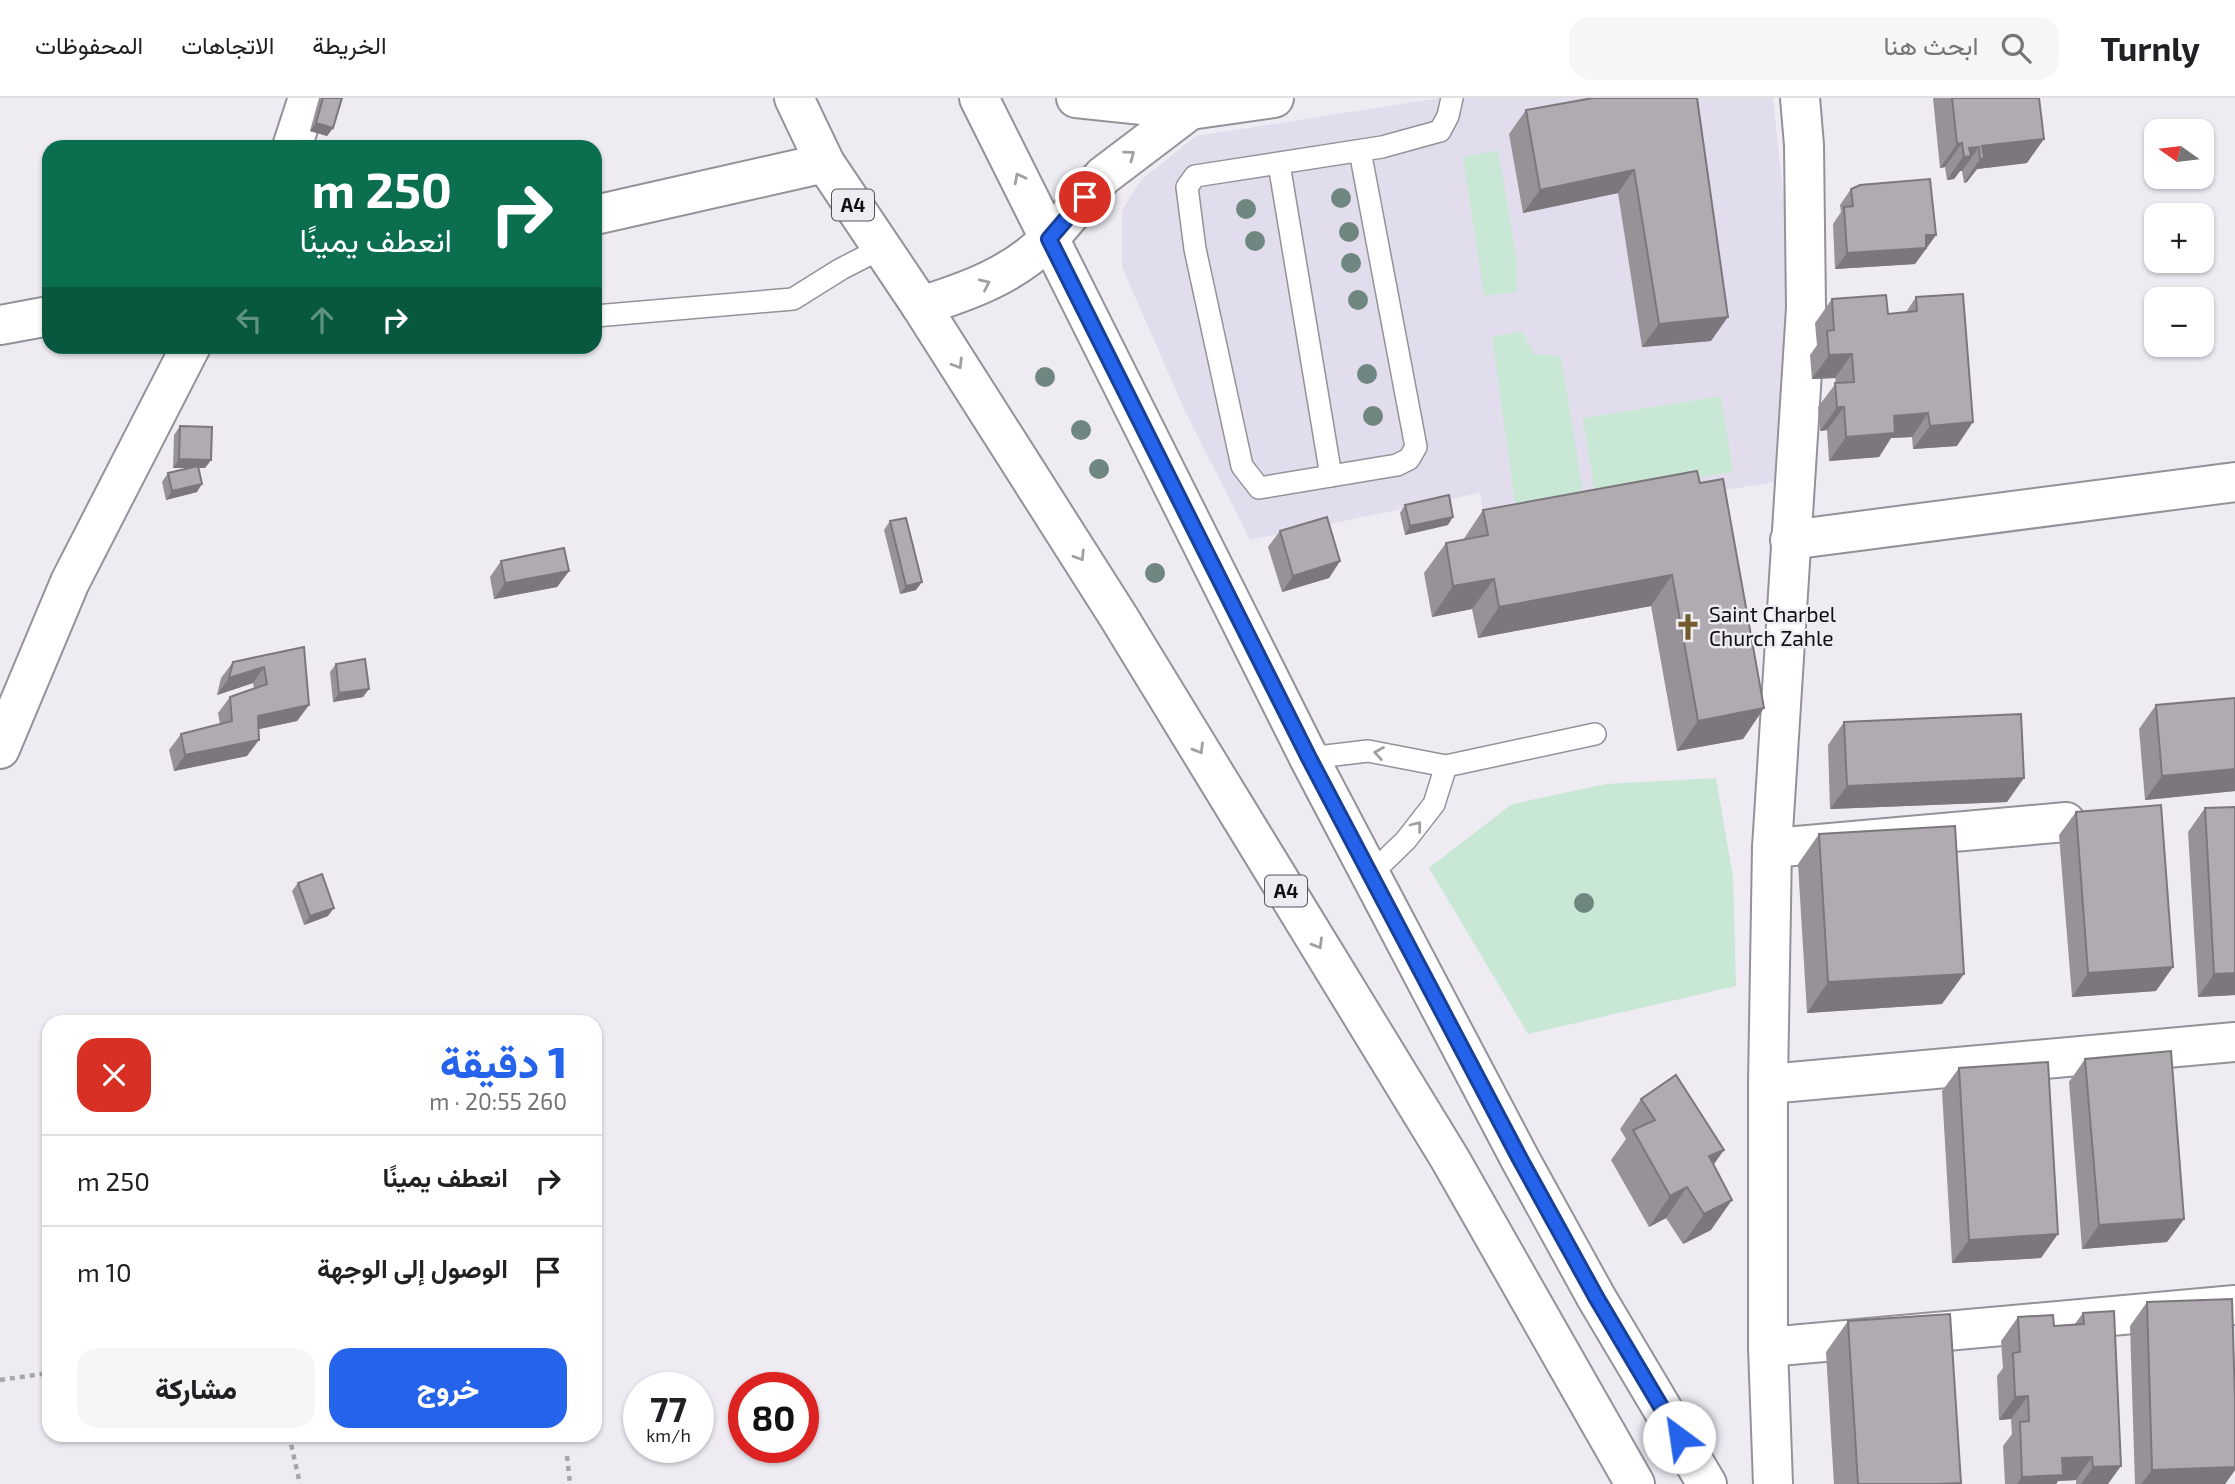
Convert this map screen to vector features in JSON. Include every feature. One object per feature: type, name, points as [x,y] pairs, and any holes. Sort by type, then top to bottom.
[{"type":"main road","points":[[294,140],[308,98]]},
{"type":"main road","name":"A4","points":[[794,98],[825,163],[921,306],[1118,616],[1443,1148],[1635,1484]]},
{"type":"main road","points":[[979,98],[1309,758],[1583,1274],[1707,1484]]},
{"type":"main road","points":[[1076,98],[1190,110],[1274,98]]},
{"type":"main road","points":[[1773,1484],[1768,1347],[1768,1084],[1772,848],[1806,308],[1804,145],[1800,98]]},
{"type":"main road","points":[[921,306],[974,289],[1000,277],[1038,251],[1102,176],[1190,110]]},
{"type":"main road","points":[[602,213],[825,163]]},
{"type":"main road","points":[[0,325],[42,317]]},
{"type":"main road","points":[[0,749],[70,582],[187,354]]},
{"type":"main road","points":[[1790,540],[2235,482]]},
{"type":"main road","points":[[1772,848],[2066,822]]},
{"type":"main road","points":[[1768,1084],[2235,1042]]},
{"type":"main road","points":[[1768,1347],[2235,1305]]},
{"type":"lane","points":[[1360,151],[1416,447],[1409,459],[1398,465],[1259,488],[1242,466],[1195,249],[1187,187],[1190,180],[1195,176],[1360,151],[1440,131],[1448,116],[1452,98]]},
{"type":"lane","points":[[1279,164],[1331,476]]},
{"type":"lane","points":[[602,315],[793,299],[841,269],[882,248]]},
{"type":"lane","points":[[1309,758],[1368,751],[1446,766],[1595,734]]},
{"type":"lane","points":[[1371,874],[1406,840],[1434,804],[1446,766]]},
{"type":"path","points":[[0,1380],[42,1374]]},
{"type":"path","points":[[291,1442],[300,1484]]},
{"type":"path","points":[[567,1456],[570,1484]]},
{"type":"shaded area","points":[[1440,98],[1773,98],[1794,292],[1782,481],[1486,528],[1480,493],[1250,540],[1185,411],[1122,267],[1122,210],[1141,180],[1196,136]]},
{"type":"green space","points":[[1498,150],[1517,260],[1517,292],[1484,296],[1463,157]]},
{"type":"green space","points":[[1522,331],[1534,354],[1561,356],[1584,498],[1516,510],[1492,337]]},
{"type":"green space","points":[[1721,396],[1733,472],[1595,493],[1583,418]]},
{"type":"green space","points":[[1716,778],[1733,877],[1736,986],[1528,1034],[1429,868],[1512,804],[1606,784]]},
{"type":"building","points":[[323,98],[342,98],[333,128],[316,123]]},
{"type":"building","points":[[1593,98],[1697,98],[1728,317],[1659,324],[1634,170],[1540,190],[1526,110]]},
{"type":"building","points":[[1952,98],[2039,98],[2044,139],[1982,146],[1984,158],[1980,159],[1979,147],[1969,148],[1971,156],[1964,157],[1962,143],[1957,144]]},
{"type":"building","points":[[1930,179],[1936,235],[1926,235],[1926,248],[1847,253],[1844,207],[1853,206],[1851,189],[1860,185]]},
{"type":"building","points":[[1963,294],[1973,422],[1930,426],[1928,413],[1894,416],[1895,433],[1846,437],[1844,407],[1837,407],[1835,383],[1854,382],[1852,354],[1829,355],[1827,331],[1834,330],[1832,299],[1886,295],[1888,314],[1917,311],[1916,297]]},
{"type":"building","points":[[180,426],[212,427],[211,460],[179,459]]},
{"type":"building","points":[[198,466],[202,484],[172,491],[168,473]]},
{"type":"building","name":"Saint Charbel Church Zahle","points":[[1697,471],[1700,483],[1723,479],[1764,708],[1698,721],[1672,575],[1499,607],[1494,579],[1453,586],[1446,543],[1488,535],[1483,510]]},
{"type":"building","points":[[1449,495],[1453,517],[1410,526],[1405,505]]},
{"type":"building","points":[[1327,517],[1340,561],[1293,576],[1280,531]]},
{"type":"building","points":[[906,518],[922,582],[906,586],[890,521]]},
{"type":"building","points":[[564,548],[569,571],[505,583],[501,561]]},
{"type":"building","points":[[304,647],[309,705],[258,716],[259,740],[185,755],[181,734],[232,721],[230,697],[267,684],[264,667],[229,678],[233,662]]},
{"type":"building","points":[[365,659],[369,689],[339,693],[336,664]]},
{"type":"building","points":[[2235,698],[2235,769],[2162,776],[2156,705]]},
{"type":"building","points":[[2021,714],[2024,778],[1847,786],[1844,722]]},
{"type":"building","points":[[2161,805],[2173,967],[2088,973],[2076,812]]},
{"type":"building","points":[[2235,807],[2235,973],[2214,974],[2205,808]]},
{"type":"building","points":[[1955,826],[1964,974],[1828,982],[1819,834]]},
{"type":"building","points":[[322,874],[334,908],[310,916],[298,883]]},
{"type":"building","points":[[2171,1051],[2184,1219],[2099,1225],[2085,1059]]},
{"type":"building","points":[[2048,1062],[2058,1234],[1969,1240],[1959,1068]]},
{"type":"building","points":[[1676,1075],[1724,1150],[1709,1156],[1732,1200],[1704,1214],[1687,1187],[1670,1196],[1633,1130],[1655,1120],[1641,1099]]},
{"type":"building","points":[[2232,1299],[2235,1467],[2152,1470],[2147,1302]]},
{"type":"building","points":[[2114,1311],[2121,1466],[2093,1467],[2092,1457],[2062,1458],[2063,1475],[2022,1477],[2020,1422],[2029,1421],[2028,1396],[2015,1397],[2013,1353],[2020,1352],[2018,1317],[2053,1315],[2054,1326],[2084,1324],[2083,1313]]},
{"type":"building","points":[[1950,1314],[1961,1483],[1858,1484],[1848,1321]]},
{"type":"place","name":"Saint Charbel Church Zahle","points":[[1688,627]]},
{"type":"route","points":[[1085,197],[1049,239],[1309,758],[1520,1159],[1596,1297],[1679,1437]]}]
